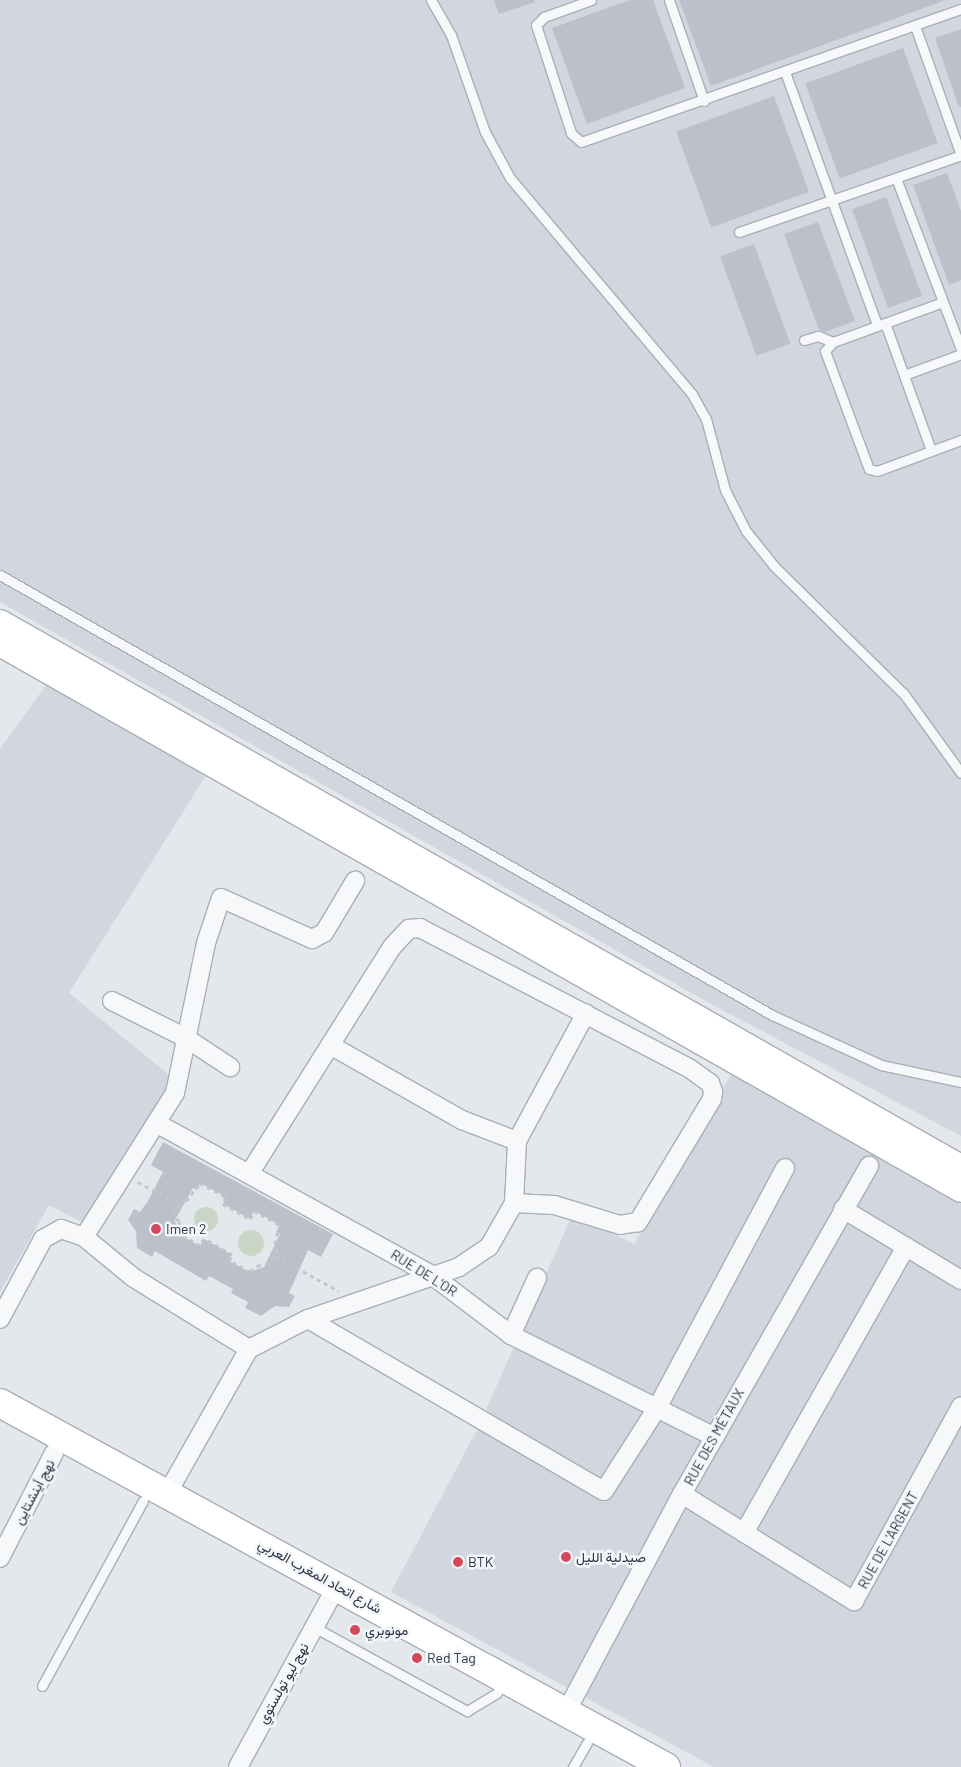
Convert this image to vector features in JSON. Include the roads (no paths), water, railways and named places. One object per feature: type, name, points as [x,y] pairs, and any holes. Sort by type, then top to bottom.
[{"type":"main road","name":"شارع اتحاد المغرب العربي","points":[[0,1403],[329,1600],[629,1767]]},
{"type":"main road","name":"شارع اتحاد المغرب العربي","points":[[0,1424],[54,1453],[156,1496],[566,1712],[666,1767]]},
{"type":"street","points":[[0,622],[961,1167]]},
{"type":"street","points":[[0,644],[961,1190]]},
{"type":"street","points":[[84,1237],[158,1124],[182,1072],[186,1038],[206,943],[222,897],[312,939],[324,933],[355,881]]},
{"type":"street","points":[[249,1174],[392,947],[409,929],[420,928],[689,1068],[710,1083],[712,1099],[638,1222],[620,1225],[554,1205],[514,1203]]},
{"type":"street","points":[[112,1001],[186,1038],[230,1067]]},
{"type":"street","points":[[156,1496],[249,1349],[308,1319],[459,1266],[489,1247],[514,1203],[517,1141],[586,1013]]},
{"type":"street","points":[[330,1045],[462,1120],[517,1141]]},
{"type":"street","name":"RUE DE L'OR","points":[[158,1124],[433,1276],[511,1334],[714,1437]]},
{"type":"street","name":"RUE DES MÉTAUX","points":[[566,1712],[682,1494],[869,1166]]},
{"type":"street","points":[[308,1319],[599,1491],[609,1488],[657,1408],[785,1168]]},
{"type":"street","points":[[843,1209],[961,1280]]},
{"type":"street","points":[[0,1319],[43,1239],[61,1229],[84,1237],[134,1278],[249,1349]]},
{"type":"street","points":[[744,1533],[906,1247]]},
{"type":"street","points":[[511,1334],[537,1278]]},
{"type":"street","name":"RUE DE L'ARGENT","points":[[682,1494],[854,1601],[961,1406]]},
{"type":"street","name":"نهج أينشتاين","points":[[0,1558],[54,1453]]},
{"type":"street","name":"نهج ليو تولستوي","points":[[238,1767],[329,1600]]},
{"type":"lane","points":[[431,0],[451,35],[485,132],[510,178],[692,394],[706,418],[724,490],[746,531],[774,566],[904,694],[961,773]]},
{"type":"lane","points":[[591,0],[544,18],[536,25],[575,139],[588,140],[704,101],[961,9]]},
{"type":"lane","points":[[669,0],[704,101]]},
{"type":"lane","points":[[739,232],[961,155],[915,26]]},
{"type":"lane","points":[[785,72],[832,200],[881,324],[904,375],[931,450]]},
{"type":"lane","points":[[896,178],[961,349]]},
{"type":"lane","points":[[804,340],[818,336],[832,342],[943,302]]},
{"type":"lane","points":[[832,342],[826,358],[866,466],[877,471],[961,440]]},
{"type":"lane","points":[[904,375],[961,354]]},
{"type":"lane","points":[[0,576],[772,1015],[881,1065],[961,1082]]},
{"type":"lane","points":[[42,1686],[156,1496]]},
{"type":"lane","points":[[314,1627],[468,1711],[498,1693]]},
{"type":"lane","points":[[573,1767],[587,1743]]},
{"type":"place","name":"Imen 2","points":[[156,1229]]},
{"type":"place","name":"صيدلية الليل","points":[[566,1557]]},
{"type":"place","name":"BTK","points":[[458,1562]]},
{"type":"place","name":"مونوبري","points":[[355,1630]]},
{"type":"place","name":"Red Tag","points":[[417,1658]]}]
